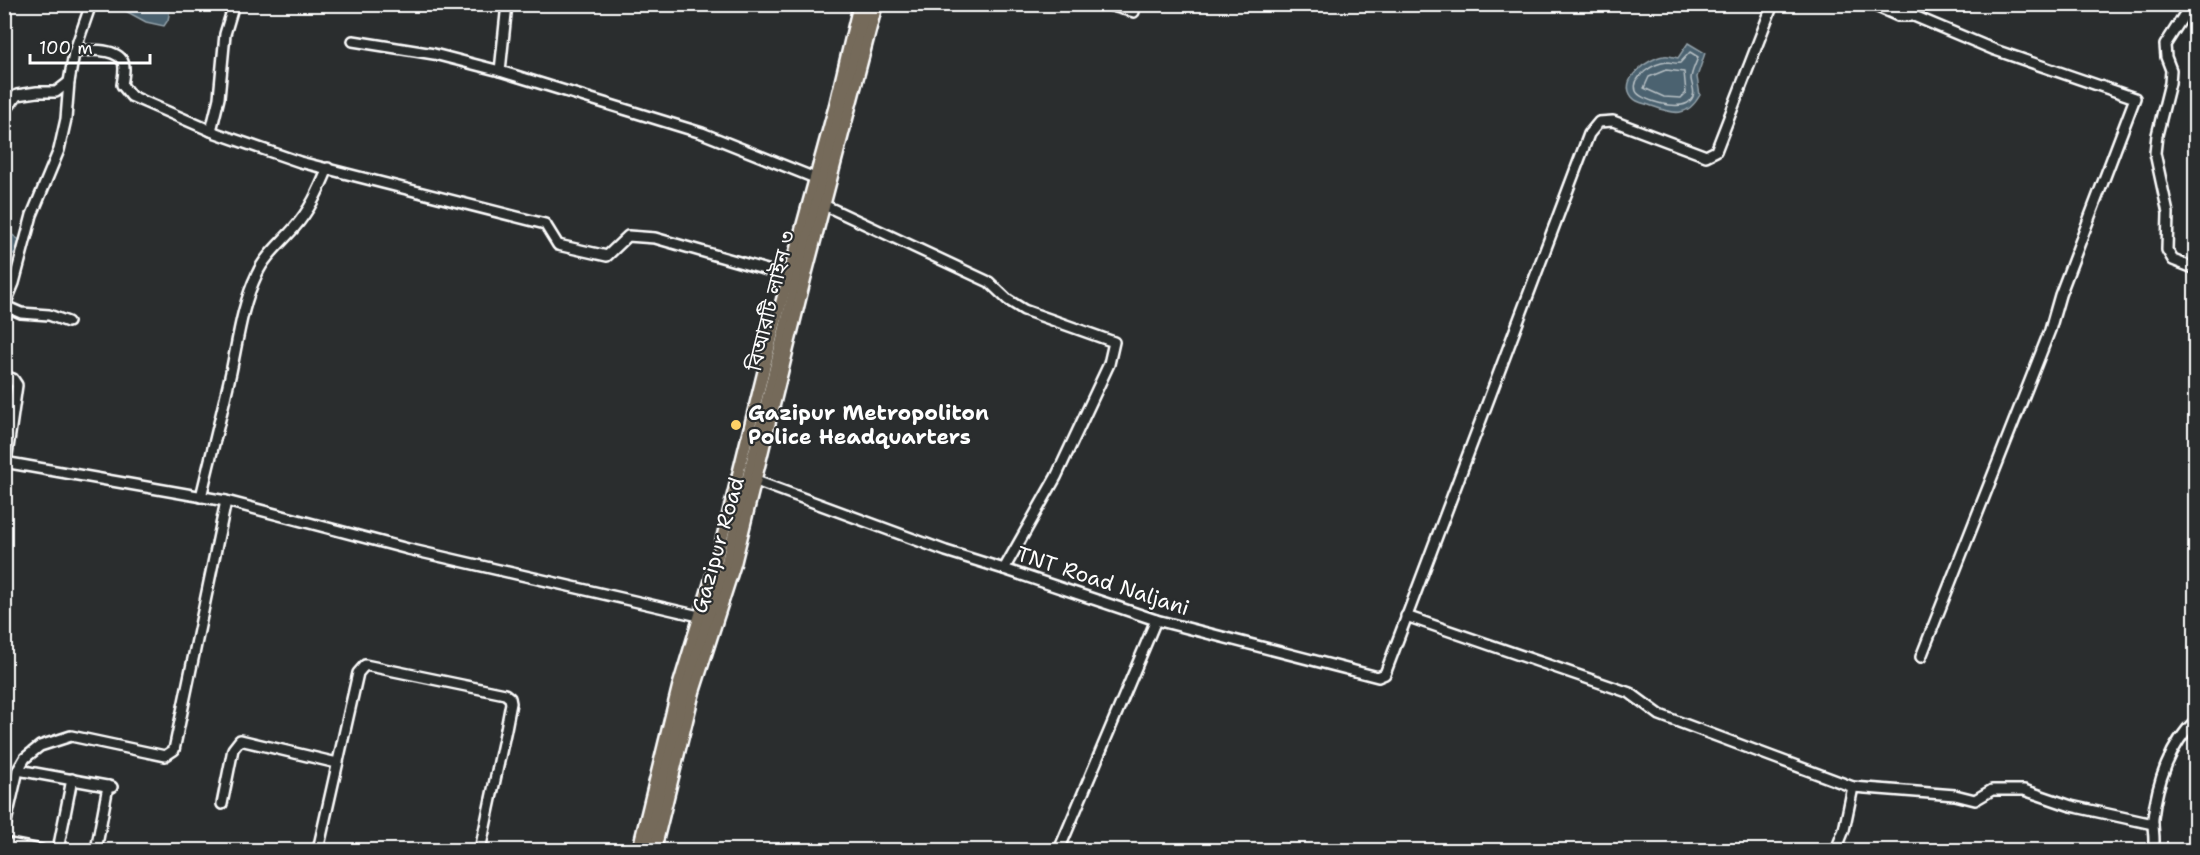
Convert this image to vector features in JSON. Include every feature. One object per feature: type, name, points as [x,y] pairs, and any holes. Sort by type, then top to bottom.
[{"type":"main road","name":"Gazipur Road","points":[[638,850],[678,687],[717,560],[859,4]]},
{"type":"main road","name":"বিআরটি লাইন ৩","points":[[646,850],[686,689],[727,561],[868,4]]},
{"type":"main road","name":"Gazipur Road","points":[[655,850],[694,692],[735,564],[824,205],[877,4]]},
{"type":"street","points":[[68,322],[49,315],[21,313],[5,306],[14,283],[32,215],[59,150],[66,119],[74,53],[91,4]]},
{"type":"street","points":[[211,131],[219,98],[225,34],[234,4]]},
{"type":"street","points":[[500,70],[507,4]]},
{"type":"street","points":[[1106,4],[1134,12]]},
{"type":"street","name":"TNT Road Naljani","points":[[756,482],[946,551],[1156,620],[1378,677],[1385,674],[1589,134],[1599,122],[1613,121],[1706,156],[1716,151],[1773,4]]},
{"type":"street","points":[[1871,4],[1898,16],[1914,16],[1995,50],[2135,98],[2060,296],[2050,330],[1921,657]]},
{"type":"street","points":[[2187,4],[2186,12],[2165,45],[2166,57],[2171,70],[2170,83],[2157,135],[2155,153],[2168,213],[2167,250],[2173,260],[2196,269]]},
{"type":"street","points":[[353,41],[434,54],[500,70],[702,133],[815,178]]},
{"type":"street","points":[[74,53],[91,49],[122,59],[124,66],[122,85],[131,96],[211,131],[300,162],[546,224],[558,245],[607,256],[628,236],[655,238],[788,276]]},
{"type":"street","points":[[4,113],[17,95],[56,92],[69,82]]},
{"type":"street","points":[[201,497],[229,379],[238,329],[257,273],[314,202],[328,168]]},
{"type":"street","points":[[824,205],[989,282],[1008,300],[1024,310],[1114,342],[1109,364],[1056,477],[1004,569]]},
{"type":"street","points":[[4,376],[13,379],[17,386],[5,462],[226,501],[408,549],[699,616]]},
{"type":"street","points":[[4,831],[18,770],[25,758],[40,746],[71,736],[165,756],[174,750],[226,501]]},
{"type":"street","points":[[1406,616],[1630,693],[1660,715],[1853,787],[1955,795],[1975,800],[1992,790],[2024,790],[2071,806],[2153,824]]},
{"type":"street","points":[[1059,850],[1156,620]]},
{"type":"street","points":[[318,850],[358,673],[365,665],[505,694],[510,698],[511,703],[480,850]]},
{"type":"street","points":[[2153,850],[2154,805],[2171,751],[2184,732],[2196,720]]},
{"type":"street","points":[[222,804],[233,749],[240,740],[336,763]]},
{"type":"street","points":[[18,770],[110,786],[96,850]]},
{"type":"street","points":[[58,850],[72,779]]},
{"type":"street","points":[[1836,850],[1844,830],[1853,787]]},
{"type":"street","points":[[4,843],[41,850]]},
{"type":"water","points":[[119,5],[171,5],[168,20],[164,26],[146,22],[120,8]]},
{"type":"water","points":[[1688,43],[1705,53],[1697,77],[1700,95],[1695,103],[1684,111],[1672,112],[1640,102],[1632,97],[1629,83],[1637,70],[1658,58],[1667,56],[1678,58]]},
{"type":"water","points":[[5,230],[21,241],[14,254],[5,253]]},
{"type":"place","name":"Gazipur Metropoliton Police Headquarters","points":[[736,425]]}]
